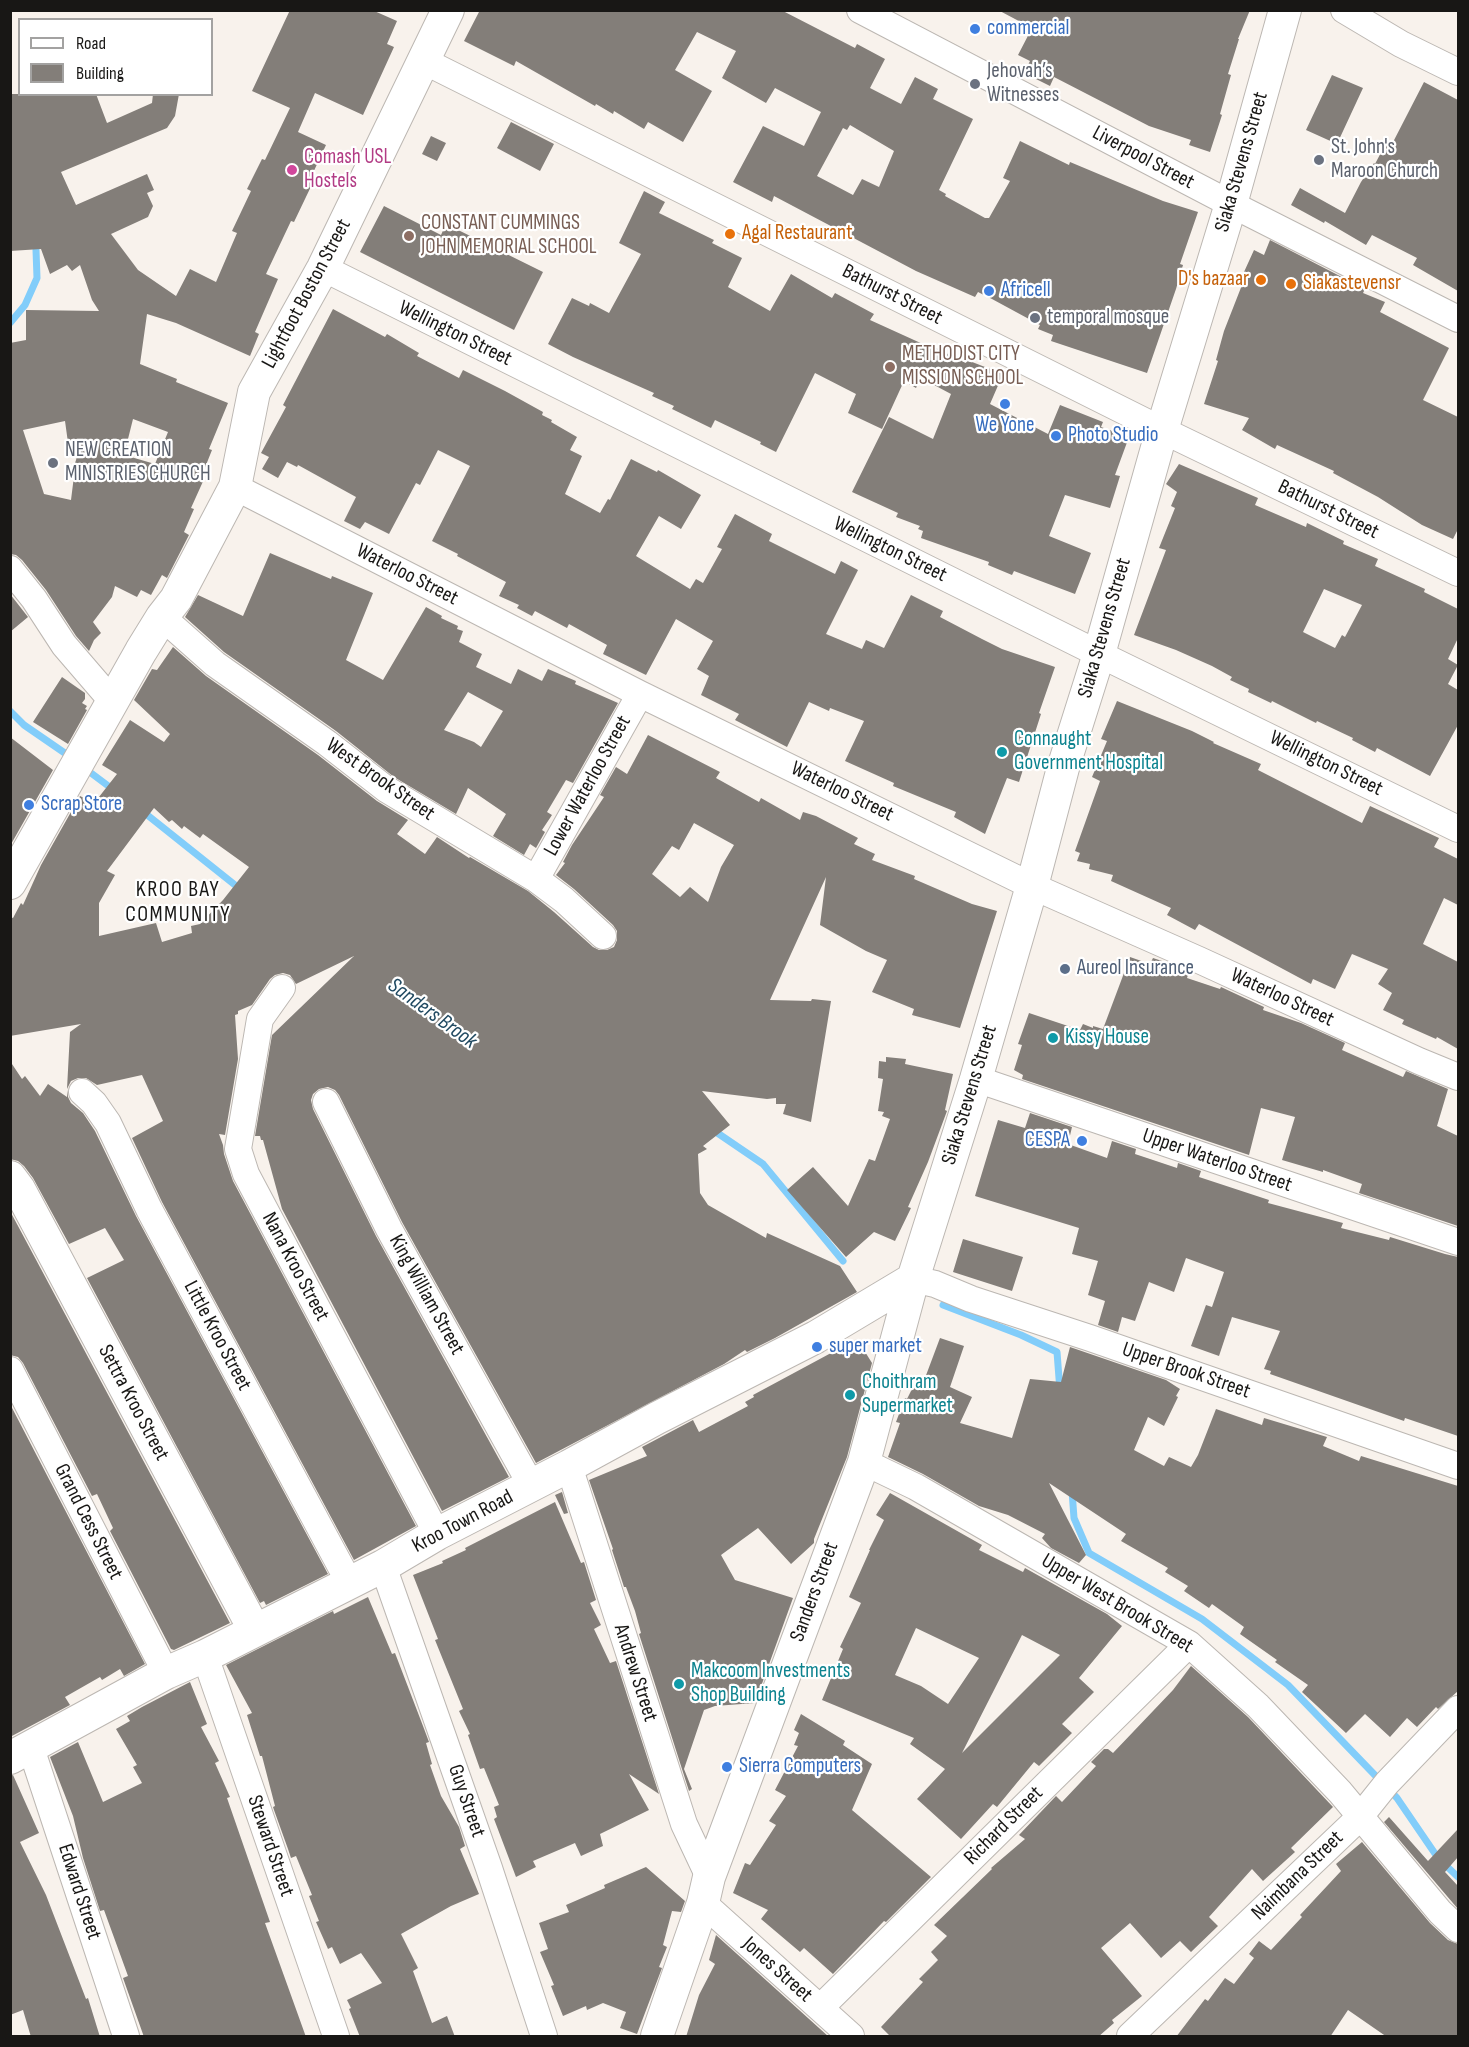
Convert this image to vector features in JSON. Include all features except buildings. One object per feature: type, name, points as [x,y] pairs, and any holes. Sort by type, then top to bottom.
[{"type":"main road","name":"Lightfoot Boston Street","points":[[10,883],[162,617],[176,599],[235,487],[254,392],[323,268],[448,10]]},
{"type":"main road","name":"Siaka Stevens Street","points":[[913,1279],[976,1079],[1032,886],[1063,768],[1099,654],[1162,430],[1231,204],[1285,10]]},
{"type":"main road","name":"Settra Kroo Street","points":[[10,1177],[19,1189],[255,1629]]},
{"type":"main road","name":"Kroo Town Road","points":[[21,1753],[166,1673],[205,1656],[383,1566],[437,1534],[816,1337],[913,1279]]},
{"type":"main road","name":"Sanders Street","points":[[657,2037],[706,1890],[864,1462],[913,1279]]},
{"type":"street","name":"Liverpool Street","points":[[860,10],[1231,204],[1458,319]]},
{"type":"street","points":[[1344,10],[1401,44],[1458,72]]},
{"type":"street","name":"Bathurst Street","points":[[424,61],[1162,430],[1458,573]]},
{"type":"street","name":"Wellington Street","points":[[323,268],[1099,654],[1458,829]]},
{"type":"street","name":"Waterloo Street","points":[[235,487],[640,694],[1032,886],[1458,1077]]},
{"type":"street","points":[[10,569],[34,599],[64,645],[113,702]]},
{"type":"street","name":"West Brook Street","points":[[162,617],[215,664],[327,743],[386,789],[536,879],[564,900],[603,936]]},
{"type":"street","name":"Lower Waterloo Street","points":[[536,879],[640,694]]},
{"type":"street","name":"Nana Kroo Street","points":[[282,988],[260,1019],[238,1149],[246,1174],[437,1534]]},
{"type":"street","name":"Upper Waterloo Street","points":[[976,1079],[1458,1242]]},
{"type":"street","name":"Little Kroo Street","points":[[82,1092],[94,1103],[108,1123],[170,1250],[349,1582]]},
{"type":"street","name":"King William Street","points":[[326,1102],[389,1229],[531,1485]]},
{"type":"street","name":"Upper Brook Street","points":[[913,1279],[935,1284],[971,1299],[1458,1466]]},
{"type":"street","name":"Grand Cess Street","points":[[10,1370],[166,1673]]},
{"type":"street","name":"Upper West Brook Street","points":[[864,1462],[916,1487],[1188,1644],[1258,1706],[1340,1792],[1359,1818],[1440,1912],[1458,1929]]},
{"type":"street","name":"Andrew Street","points":[[569,1466],[706,1890]]},
{"type":"street","name":"Guy Street","points":[[383,1566],[489,1868],[544,2037]]},
{"type":"street","name":"Richard Street","points":[[820,2008],[1188,1644]]},
{"type":"street","name":"Steward Street","points":[[205,1656],[336,2037]]},
{"type":"street","name":"Naimbana Street","points":[[1130,2037],[1359,1818],[1387,1783],[1458,1709]]},
{"type":"street","name":"Edward Street","points":[[21,1753],[126,2037]]},
{"type":"street","name":"Jones Street","points":[[706,1890],[851,2037]]},
{"type":"waterway","points":[[10,323],[25,305],[37,278],[36,250]]},
{"type":"waterway","name":"Sanders Brook","points":[[10,711],[24,725],[72,758]]},
{"type":"waterway","name":"Sanders Brook","points":[[83,767],[115,791]]},
{"type":"waterway","name":"Sanders Brook","points":[[141,810],[240,889]]},
{"type":"waterway","name":"Sanders Brook","points":[[713,1130],[763,1164],[843,1261]]},
{"type":"waterway","points":[[943,1305],[1021,1335],[1057,1352],[1060,1391]]},
{"type":"waterway","points":[[1072,1491],[1074,1518],[1089,1553],[1202,1619],[1288,1685],[1397,1798],[1438,1858],[1458,1877]]},
{"type":"place","name":"commercial","points":[[975,29]]},
{"type":"place","name":"Jehovah’s Witnesses","points":[[975,84]]},
{"type":"place","name":"St. John's Maroon Church","points":[[1319,160]]},
{"type":"place","name":"Comash USL Hostels","points":[[292,170]]},
{"type":"place","name":"Agal Restaurant","points":[[730,234]]},
{"type":"place","name":"CONSTANT CUMMINGS JOHN MEMORIAL SCHOOL","points":[[409,236]]},
{"type":"place","name":"D's bazaar","points":[[1261,280]]},
{"type":"place","name":"Siakastevensr","points":[[1291,284]]},
{"type":"place","name":"Africell","points":[[989,291]]},
{"type":"place","name":"temporal mosque","points":[[1035,318]]},
{"type":"place","name":"METHODIST CITY MISSION SCHOOL","points":[[890,367]]},
{"type":"place","name":"We Yone","points":[[1005,404]]},
{"type":"place","name":"Photo Studio","points":[[1056,436]]},
{"type":"place","name":"NEW CREATION MINISTRIES CHURCH","points":[[53,463]]},
{"type":"place","name":"Connaught Government Hospital","points":[[1002,752]]},
{"type":"place","name":"Scrap Store","points":[[29,805]]},
{"type":"place","name":"Aureol Insurance","points":[[1065,969]]},
{"type":"place","name":"Kissy House","points":[[1053,1038]]},
{"type":"place","name":"CESPA","points":[[1082,1141]]},
{"type":"place","name":"super market","points":[[817,1347]]},
{"type":"place","name":"Choithram Supermarket","points":[[850,1395]]},
{"type":"place","name":"Makcoom Investments Shop Building","points":[[679,1684]]},
{"type":"place","name":"Sierra Computers","points":[[727,1767]]},
{"type":"district","name":"KROO BAY COMMUNITY","points":[[178,902]]}]
